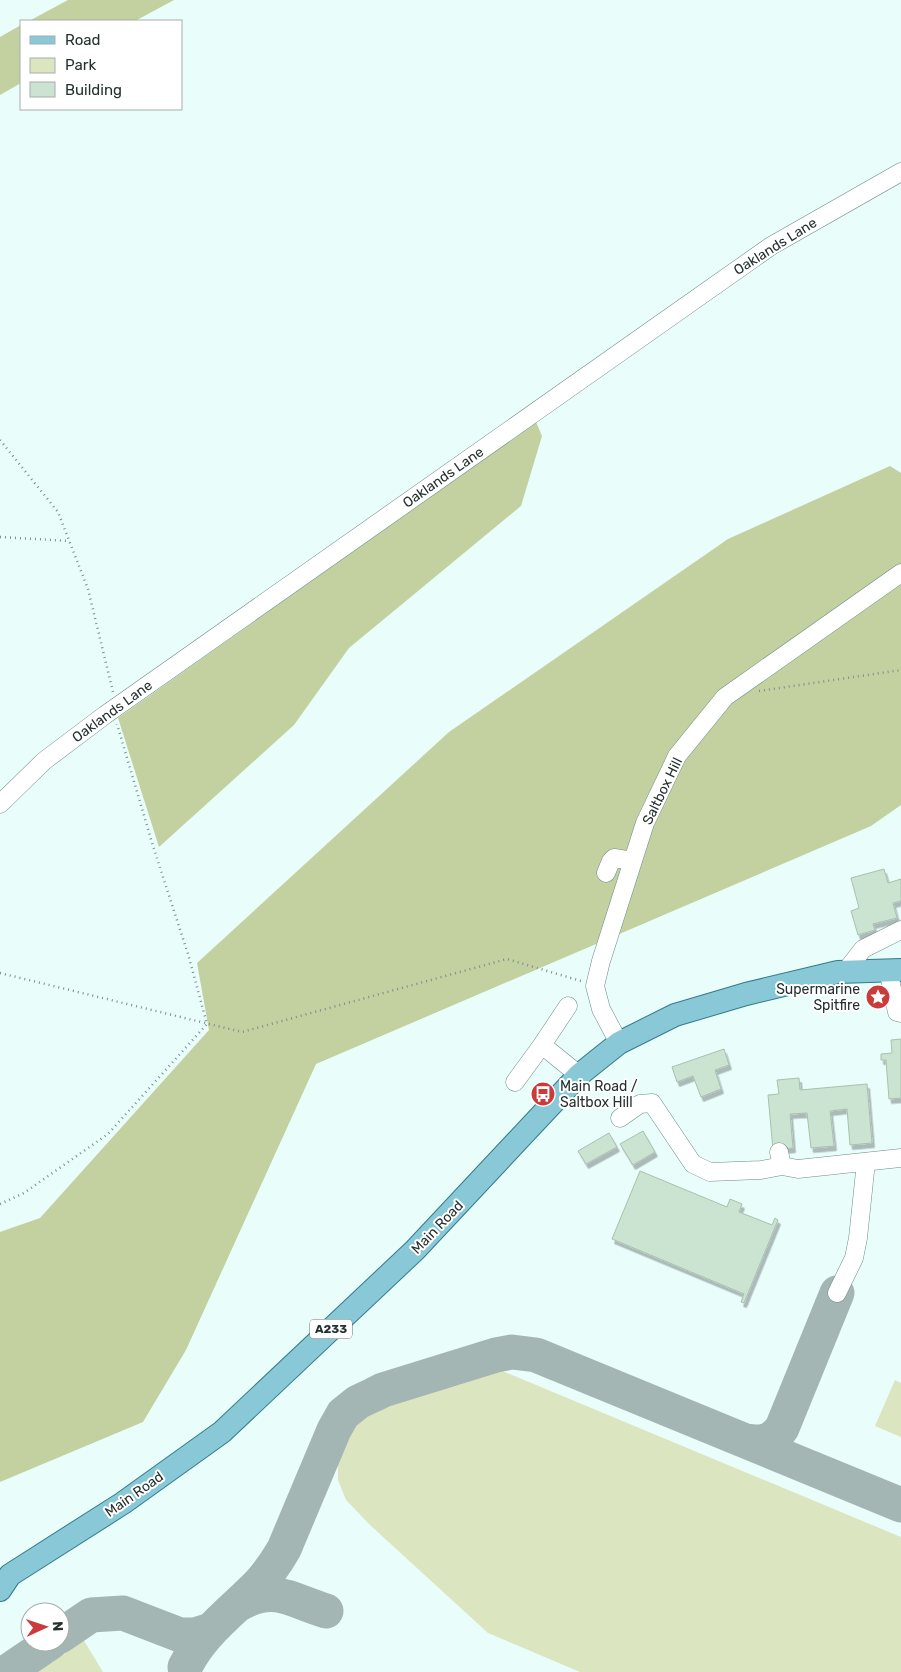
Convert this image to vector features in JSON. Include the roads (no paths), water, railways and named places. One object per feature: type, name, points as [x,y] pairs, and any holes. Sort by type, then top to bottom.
[{"type":"main road","name":"Main Road","points":[[3,1581],[123,1503],[222,1432],[415,1250],[579,1075],[619,1043],[675,1015],[746,994],[845,972],[894,970]]},
{"type":"street","name":"Oaklands Lane","points":[[0,804],[44,761],[113,710],[771,246],[901,172]]},
{"type":"street","name":"Saltbox Hill","points":[[619,1043],[601,1009],[596,986],[601,960],[645,823],[677,756],[725,696],[901,573]]},
{"type":"street","points":[[606,873],[614,858],[633,861]]},
{"type":"street","points":[[845,972],[863,949],[901,930]]},
{"type":"street","points":[[894,970],[897,1012],[901,1013]]},
{"type":"street","points":[[515,1082],[568,1006]]},
{"type":"street","points":[[542,1045],[579,1075]]},
{"type":"street","points":[[620,1118],[640,1104],[652,1102],[693,1164],[710,1172],[761,1170],[781,1159],[798,1169],[901,1158]]},
{"type":"street","points":[[837,1293],[854,1258],[866,1162]]},
{"type":"place","name":"Supermarine Spitfire","points":[[878,997]]},
{"type":"place","name":"Main Road / Saltbox Hill","points":[[543,1094]]}]
